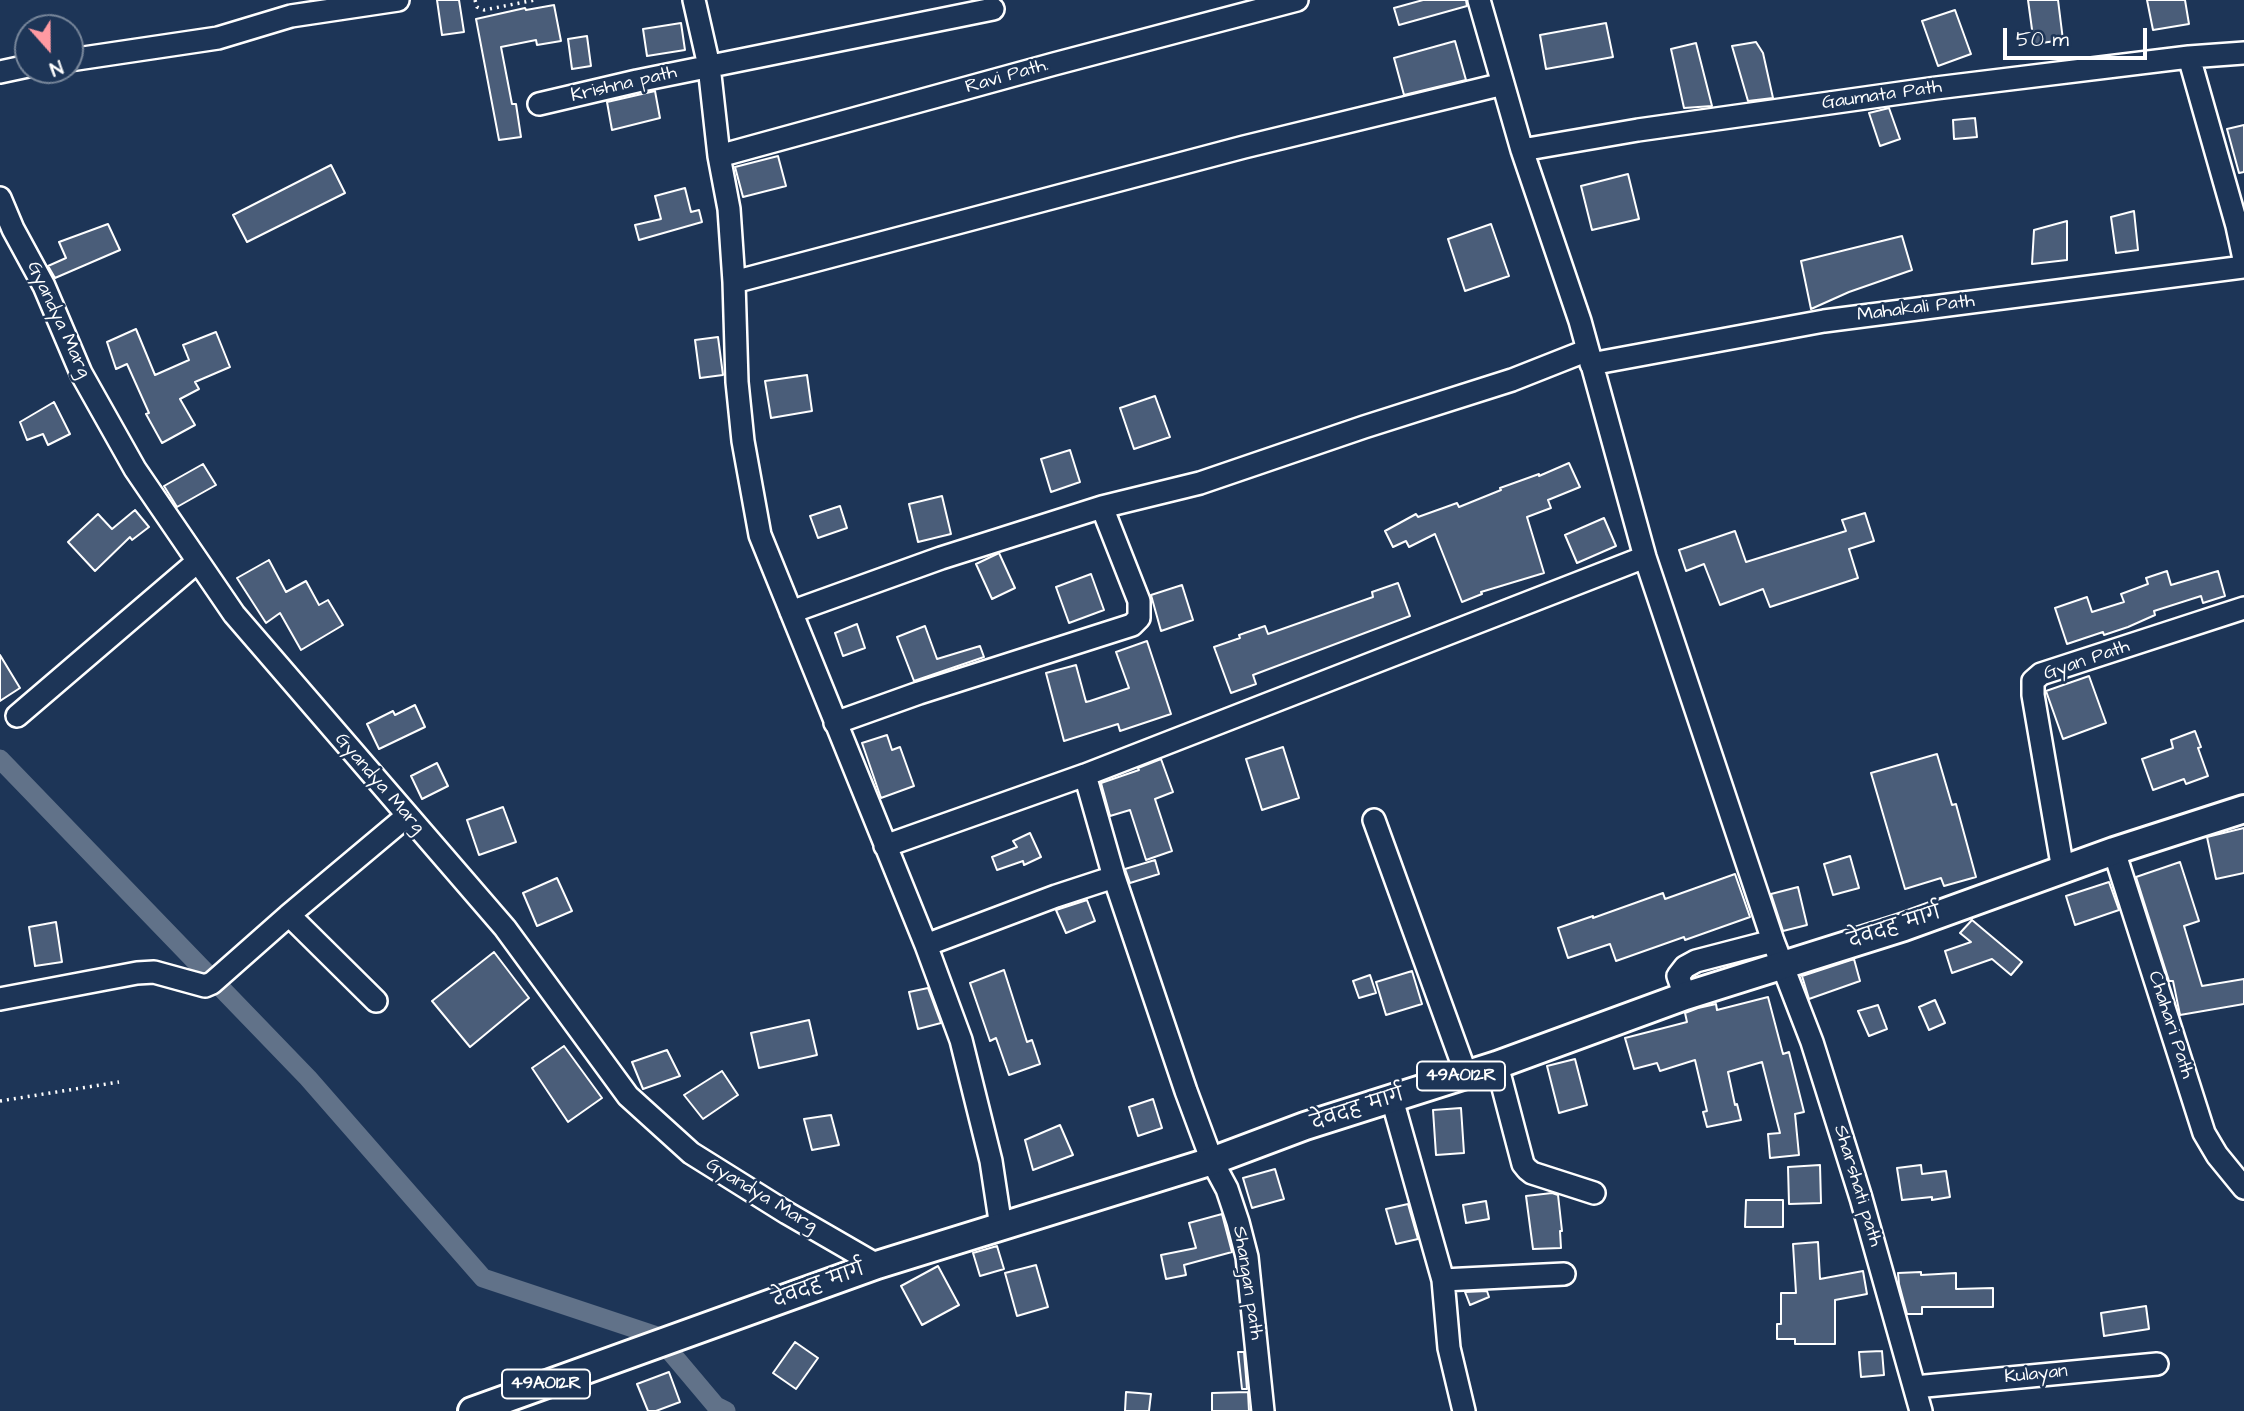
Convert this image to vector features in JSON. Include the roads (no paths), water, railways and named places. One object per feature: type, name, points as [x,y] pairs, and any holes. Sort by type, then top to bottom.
[{"type":"main road","name":"देवदह मार्ग","points":[[472,1411],[877,1265],[1212,1161],[1305,1126],[1497,1065],[1685,996],[1778,953],[1904,927],[2244,808]]},
{"type":"street","points":[[84,58],[218,38],[291,16],[398,0]]},
{"type":"street","points":[[694,0],[709,66],[719,156],[729,209],[737,382],[743,441],[760,535],[926,946],[961,1040],[991,1161],[1002,1227]]},
{"type":"street","name":"Ravi Path.","points":[[719,156],[1297,0]]},
{"type":"street","name":"Sharshati path","points":[[1484,1],[1522,150],[1589,357],[1645,557],[1778,953],[1812,1042],[1861,1198],[1922,1411]]},
{"type":"street","name":"Krishna path","points":[[539,104],[709,66],[993,9]]},
{"type":"street","name":"Gaumata Path","points":[[1522,150],[1638,130],[2000,80],[2244,53]]},
{"type":"street","points":[[2189,57],[2237,226],[2244,260]]},
{"type":"street","points":[[734,282],[1244,147],[1503,83]]},
{"type":"street","name":"Gyandya Marg","points":[[0,198],[13,229],[44,286],[81,373],[135,469],[197,562],[234,614],[505,928],[628,1096],[691,1153],[877,1265]]},
{"type":"street","name":"Mahakali Path","points":[[791,612],[941,558],[1102,508],[1200,483],[1364,427],[1589,357],[1824,321],[2244,267]]},
{"type":"street","points":[[835,723],[919,693],[1132,625],[1139,618],[1139,601],[1102,508]]},
{"type":"street","points":[[885,846],[1085,775],[1645,557]]},
{"type":"street","points":[[17,716],[197,562]]},
{"type":"street","name":"Gyan Path","points":[[2063,870],[2033,695],[2033,681],[2041,674],[2244,608]]},
{"type":"street","name":"Shangan path","points":[[1085,775],[1114,877],[1162,1025],[1212,1161],[1227,1189],[1247,1257],[1263,1411]]},
{"type":"street","points":[[0,999],[137,973],[155,972],[205,986],[220,977],[407,816]]},
{"type":"street","points":[[1374,820],[1466,1074]]},
{"type":"street","name":"Chahari Path","points":[[2115,851],[2204,1133],[2217,1155],[2244,1188]]},
{"type":"street","points":[[926,946],[1056,896],[1114,877]]},
{"type":"street","points":[[289,915],[376,1001]]},
{"type":"street","points":[[1497,1065],[1523,1164],[1532,1173],[1594,1193]]},
{"type":"street","points":[[1392,1100],[1443,1280],[1450,1348],[1464,1411]]},
{"type":"street","points":[[1443,1280],[1564,1274]]},
{"type":"street","name":"Kulayan","points":[[1915,1387],[2157,1364]]},
{"type":"waterway","points":[[0,759],[308,1078],[483,1278],[657,1336],[716,1406],[726,1411]]}]
